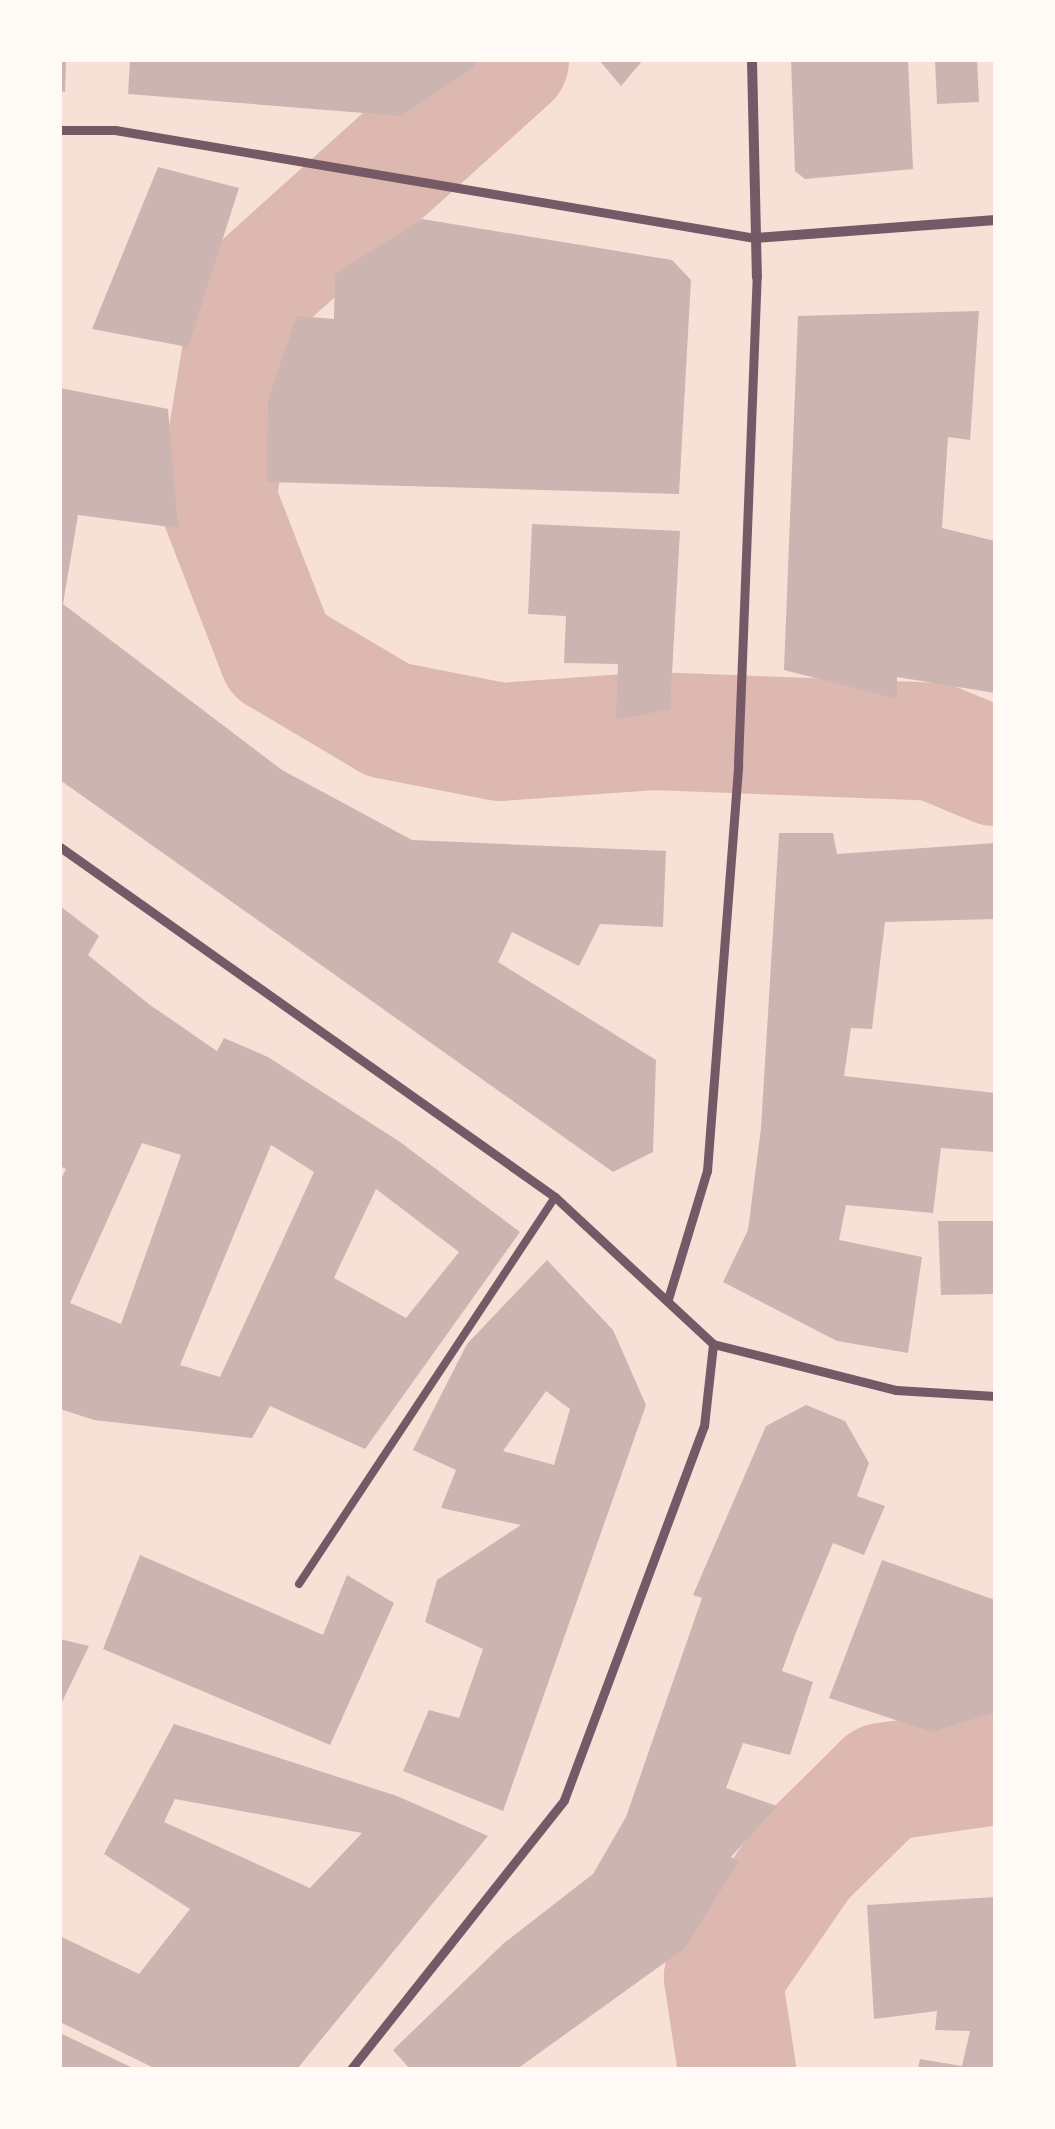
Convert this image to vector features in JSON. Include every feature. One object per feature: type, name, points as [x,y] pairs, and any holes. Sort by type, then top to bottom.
[{"type":"street","points":[[668,1299],[707,1171],[738,764],[758,277],[752,60]]},
{"type":"street","points":[[60,130],[115,130],[755,238],[995,220]]},
{"type":"street","points":[[60,847],[555,1197],[713,1344],[896,1390],[995,1396]]},
{"type":"street","points":[[350,2069],[564,1800],[704,1426],[713,1344]]},
{"type":"lane","points":[[299,1584],[555,1197]]},
{"type":"building","points":[[60,60],[66,60],[65,92],[60,91]]},
{"type":"building","points":[[130,60],[476,60],[473,68],[401,116],[128,94]]},
{"type":"building","points":[[599,60],[643,60],[621,86]]},
{"type":"building","points":[[791,60],[908,60],[913,169],[805,179],[795,171]]},
{"type":"building","points":[[935,60],[977,60],[979,102],[937,104]]},
{"type":"building","points":[[158,167],[239,188],[188,347],[92,329]]},
{"type":"building","points":[[422,219],[672,260],[691,280],[679,494],[267,482],[268,399],[297,316],[334,319],[335,274]]},
{"type":"building","points":[[979,311],[970,440],[948,437],[942,528],[995,541],[995,693],[897,677],[897,699],[784,670],[798,316]]},
{"type":"building","points":[[60,388],[168,409],[178,528],[78,515],[63,604],[282,770],[412,840],[666,851],[663,927],[600,924],[579,966],[512,932],[498,962],[656,1060],[653,1152],[613,1172],[60,780]]},
{"type":"building","points":[[532,524],[680,531],[670,709],[616,720],[618,664],[564,663],[566,616],[528,614]]},
{"type":"building","points":[[779,833],[833,833],[837,854],[995,843],[995,919],[885,922],[872,1029],[851,1028],[844,1076],[995,1093],[995,1152],[941,1148],[933,1213],[846,1205],[839,1240],[922,1257],[908,1353],[837,1341],[723,1282],[748,1230],[761,1128]]},
{"type":"building","points":[[60,906],[99,936],[88,955],[150,1005],[217,1051],[224,1038],[268,1057],[400,1142],[520,1232],[365,1449],[270,1406],[252,1438],[94,1420],[60,1409],[60,1181],[66,1169],[60,1166]],"holes":[[[142,1143],[181,1155],[121,1324],[70,1303]],[[271,1145],[314,1172],[220,1377],[180,1365]],[[376,1189],[459,1252],[406,1318],[334,1278]]]},
{"type":"building","points":[[938,1221],[995,1221],[995,1294],[941,1295]]},
{"type":"building","points":[[547,1260],[613,1330],[646,1405],[503,1811],[403,1771],[429,1710],[459,1718],[483,1649],[425,1622],[437,1580],[521,1525],[441,1508],[456,1470],[413,1450],[467,1344]],"holes":[[[546,1391],[570,1409],[554,1465],[503,1451]]]},
{"type":"building","points":[[806,1405],[845,1421],[869,1463],[857,1496],[885,1506],[864,1555],[833,1543],[795,1635],[782,1671],[813,1682],[790,1755],[743,1743],[726,1788],[777,1806],[731,1857],[739,1861],[685,1948],[517,2069],[410,2069],[393,2050],[504,1943],[593,1874],[626,1817],[702,1598],[693,1595],[766,1426]]},
{"type":"building","points":[[140,1555],[323,1635],[347,1575],[394,1603],[330,1745],[103,1649]]},
{"type":"building","points":[[882,1560],[995,1600],[995,1712],[932,1732],[829,1698]]},
{"type":"building","points":[[60,1639],[89,1646],[60,1706]]},
{"type":"building","points":[[174,1724],[397,1796],[488,1836],[297,2069],[156,2069],[60,2022],[60,1936],[139,1974],[190,1909],[104,1854]],"holes":[[[175,1799],[362,1833],[310,1888],[164,1822]]]},
{"type":"building","points":[[995,1897],[995,2069],[918,2069],[920,2059],[962,2066],[970,2031],[935,2030],[937,2011],[874,2019],[867,1905]]},
{"type":"building","points":[[60,2033],[135,2069],[60,2069]]},
{"type":"waterway","points":[[510,60],[251,293],[217,498],[278,655],[388,720],[500,742],[653,731],[935,742],[995,767]]},
{"type":"waterway","points":[[737,2069],[723,1977],[803,1861],[883,1782],[995,1766]]}]
